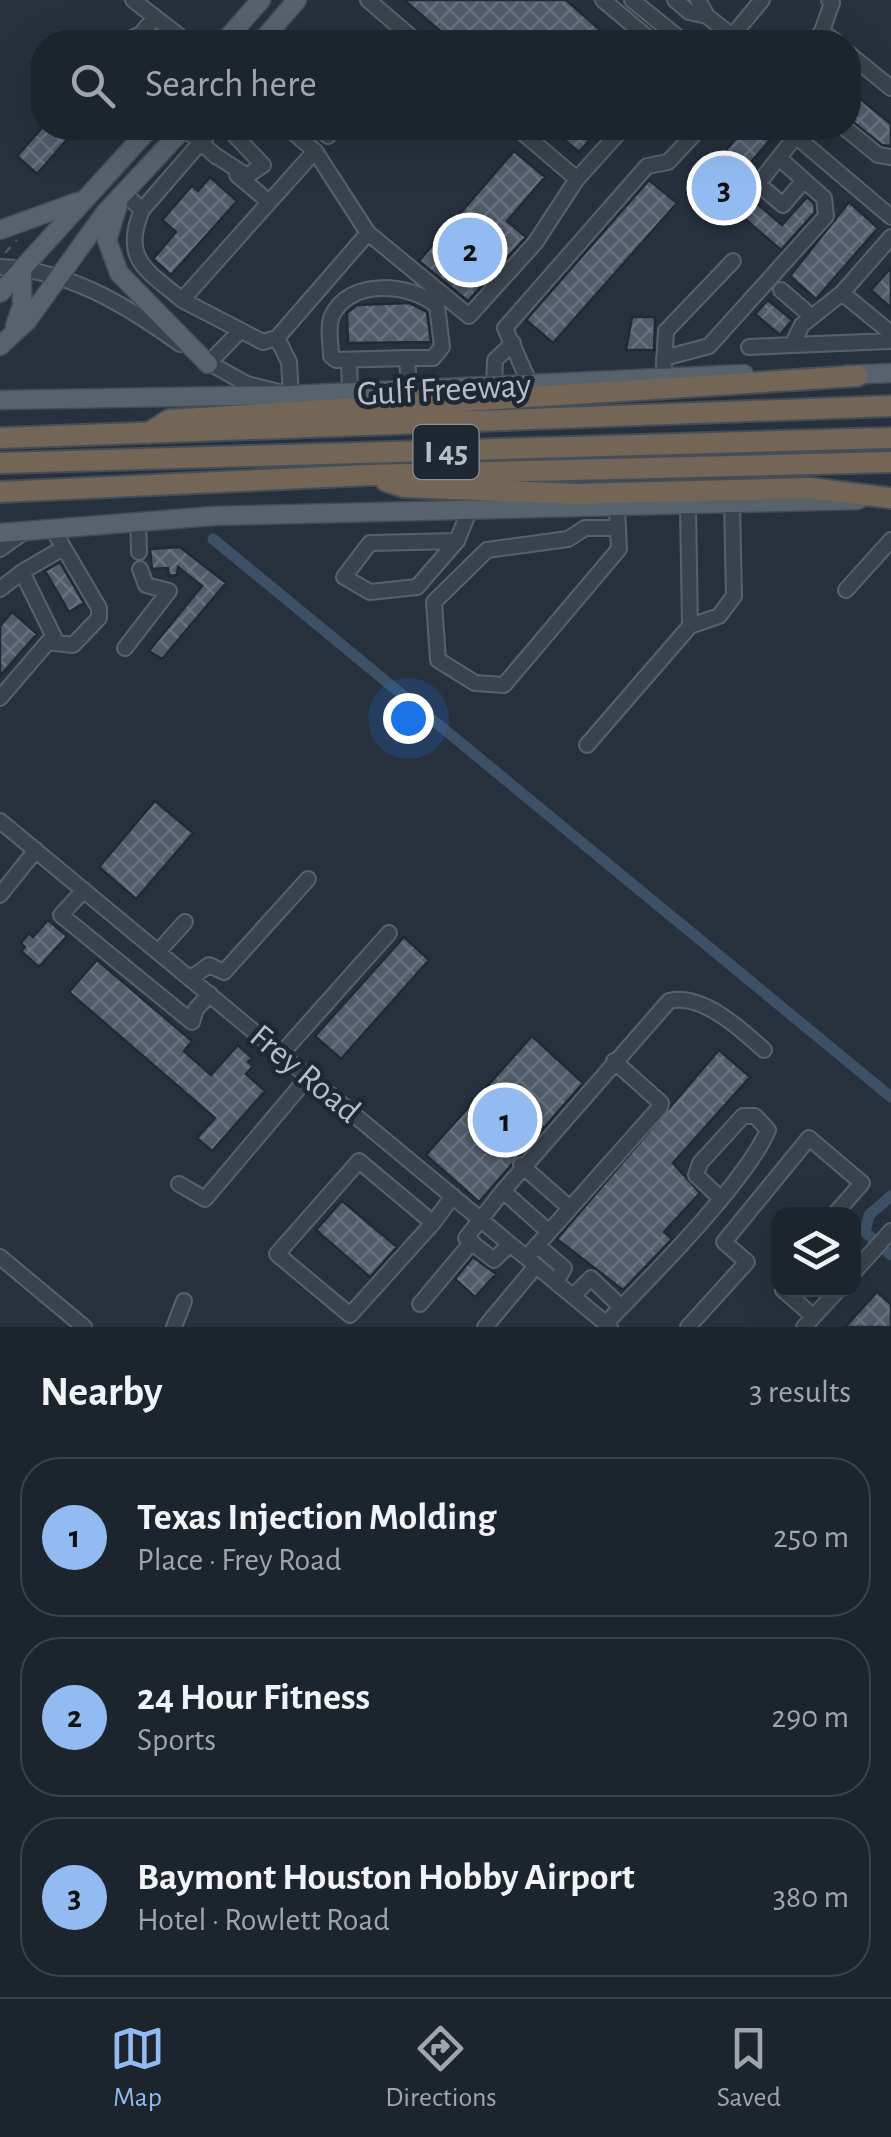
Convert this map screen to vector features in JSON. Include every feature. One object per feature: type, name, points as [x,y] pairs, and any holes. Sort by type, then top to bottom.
[{"type":"highway","points":[[143,436],[169,420],[681,391],[857,376]]},
{"type":"highway","name":"Gulf Freeway","points":[[0,438],[143,436],[891,406]]},
{"type":"highway","name":"Gulf Freeway","points":[[0,463],[891,438]]},
{"type":"highway","name":"I 45","points":[[0,492],[370,475],[891,462]]},
{"type":"highway","points":[[370,475],[404,488],[576,494],[809,488],[891,498]]},
{"type":"main road","points":[[235,30],[262,0]]},
{"type":"main road","points":[[271,30],[298,0]]},
{"type":"main road","points":[[0,293],[11,256],[82,200],[133,140]]},
{"type":"main road","points":[[14,328],[27,321],[57,276],[124,192],[173,140]]},
{"type":"main road","points":[[124,192],[110,222],[110,255],[119,273],[208,364]]},
{"type":"main road","points":[[0,230],[82,200]]},
{"type":"main road","points":[[0,346],[14,328],[22,306],[11,256]]},
{"type":"main road","points":[[0,400],[291,394],[529,382],[664,368],[891,374]]},
{"type":"main road","points":[[0,533],[138,521],[470,510],[618,519],[688,506],[891,498]]},
{"type":"street","points":[[133,0],[171,30]]},
{"type":"street","points":[[368,0],[403,30]]},
{"type":"street","points":[[603,0],[639,30]]},
{"type":"street","points":[[618,12],[631,0],[669,30]]},
{"type":"street","points":[[675,0],[689,12],[707,16]]},
{"type":"street","points":[[698,0],[721,30]]},
{"type":"street","points":[[737,30],[762,0]]},
{"type":"street","points":[[821,30],[832,1]]},
{"type":"street","points":[[144,30],[154,17]]},
{"type":"street","points":[[861,68],[891,88]]},
{"type":"street","points":[[197,140],[269,202]]},
{"type":"street","points":[[209,140],[206,148],[140,216],[132,241],[135,254],[182,300],[263,342],[277,338],[368,233]]},
{"type":"street","points":[[206,148],[247,176],[263,165],[263,159],[242,140]]},
{"type":"street","points":[[302,140],[315,151],[368,233],[470,316],[535,243],[577,179],[611,140]]},
{"type":"street","points":[[531,140],[577,179]]},
{"type":"street","points":[[529,382],[505,328],[647,166],[668,162],[689,140]]},
{"type":"street","points":[[787,140],[779,158],[758,184],[783,205],[804,180]]},
{"type":"street","points":[[800,140],[891,217]]},
{"type":"street","points":[[860,140],[878,155],[891,157]]},
{"type":"street","points":[[182,300],[315,151]]},
{"type":"street","points":[[733,261],[666,331],[664,368],[709,346],[826,216],[828,202],[779,158]]},
{"type":"street","points":[[124,192],[140,216]]},
{"type":"street","points":[[792,346],[796,331],[842,292],[891,236]]},
{"type":"street","points":[[0,266],[11,256],[57,276],[125,306],[208,364],[248,384],[291,394],[290,362],[277,338]]},
{"type":"street","points":[[402,288],[429,298],[442,316],[442,347],[434,358],[407,358],[348,360],[331,356],[332,315],[345,301],[370,289],[402,288]]},
{"type":"street","points":[[781,290],[812,316]]},
{"type":"street","points":[[842,292],[891,337]]},
{"type":"street","points":[[208,364],[240,330]]},
{"type":"street","points":[[750,347],[891,337]]},
{"type":"street","points":[[494,384],[495,360],[513,343]]},
{"type":"street","points":[[407,358],[409,388]]},
{"type":"street","points":[[348,360],[350,391]]},
{"type":"street","points":[[588,745],[690,626],[719,616],[734,596],[732,505]]},
{"type":"street","points":[[688,506],[690,626]]},
{"type":"street","points":[[456,542],[370,542],[346,568],[344,577],[370,592],[417,587],[456,542],[470,510]]},
{"type":"street","points":[[618,519],[618,549],[504,686],[475,683],[438,660],[434,602],[488,550],[568,539],[585,528],[618,519]]},
{"type":"street","points":[[138,521],[139,552]]},
{"type":"street","points":[[0,698],[48,642],[73,645],[99,618],[100,608],[52,528]]},
{"type":"street","points":[[0,549],[26,530]]},
{"type":"street","points":[[846,590],[891,540]]},
{"type":"street","points":[[0,590],[63,548]]},
{"type":"street","points":[[125,648],[168,592],[146,585],[140,569]]},
{"type":"street","points":[[22,572],[57,643]]},
{"type":"street","name":"Frey Road","points":[[2,826],[36,850],[510,1244],[533,1256],[556,1282],[608,1325]]},
{"type":"street","points":[[0,894],[36,850]]},
{"type":"street","points":[[190,978],[209,965],[224,972],[308,879]]},
{"type":"street","points":[[84,890],[61,916],[192,1022],[196,1009],[210,994]]},
{"type":"street","points":[[158,952],[186,922]]},
{"type":"street","points":[[282,1053],[389,933]]},
{"type":"street","points":[[510,1244],[494,1260],[466,1238],[521,1165],[668,1001],[678,999],[726,1018],[764,1050]]},
{"type":"street","points":[[485,1327],[549,1232],[660,1107],[661,1103],[614,1061]]},
{"type":"street","points":[[179,1184],[205,1200],[309,1076]]},
{"type":"street","points":[[608,1325],[620,1306],[719,1197],[763,1143],[768,1130],[755,1116],[742,1116],[700,1163],[696,1175],[719,1197]]},
{"type":"street","points":[[688,1327],[748,1262],[724,1242],[809,1138],[862,1184],[842,1207]]},
{"type":"street","points":[[434,1223],[360,1161],[277,1254],[350,1315],[434,1223],[453,1196]]},
{"type":"street","points":[[521,1165],[570,1208]]},
{"type":"street","points":[[503,1191],[549,1232]]},
{"type":"street","points":[[861,1264],[889,1232]]},
{"type":"street","points":[[420,1304],[472,1242]]},
{"type":"street","points":[[0,1257],[84,1327]]},
{"type":"street","points":[[573,1296],[591,1278],[620,1306]]},
{"type":"street","points":[[789,1297],[809,1322],[832,1297]]},
{"type":"street","points":[[174,1327],[184,1301]]},
{"type":"building","points":[[404,0],[566,0],[600,30],[439,30]]},
{"type":"building","points":[[861,100],[891,124],[891,146],[882,145],[861,128]]},
{"type":"building","points":[[31,140],[67,140],[37,174],[17,156]]},
{"type":"building","points":[[564,140],[590,140],[579,152]]},
{"type":"building","points":[[735,140],[770,140],[733,183],[782,225],[807,197],[814,203],[815,212],[781,250],[700,180]]},
{"type":"building","points":[[514,151],[545,177],[507,221],[526,237],[468,301],[419,261]]},
{"type":"building","points":[[210,177],[237,201],[171,275],[153,259],[176,232],[162,220],[192,186],[198,191]]},
{"type":"building","points":[[649,180],[677,203],[553,343],[526,320]]},
{"type":"building","points":[[849,202],[878,228],[816,299],[790,276]]},
{"type":"building","points":[[891,268],[891,308],[871,290]]},
{"type":"building","points":[[768,300],[792,320],[780,335],[755,314]]},
{"type":"building","points":[[409,303],[427,312],[431,342],[348,343],[347,313],[357,305]]},
{"type":"building","points":[[632,317],[655,317],[654,350],[626,350]]},
{"type":"building","points":[[180,547],[226,583],[162,659],[149,651],[202,586],[178,567],[177,575],[169,576],[168,568],[152,569],[150,549]]},
{"type":"building","points":[[60,562],[84,603],[69,612],[45,571]]},
{"type":"building","points":[[12,612],[37,634],[0,676],[0,626]]},
{"type":"building","points":[[155,801],[193,833],[136,899],[99,867]]},
{"type":"building","points":[[48,920],[67,936],[39,967],[21,951],[25,947],[21,943],[29,933],[33,937]]},
{"type":"building","points":[[404,937],[429,960],[341,1059],[315,1036]]},
{"type":"building","points":[[97,960],[192,1041],[184,1051],[211,1075],[238,1045],[252,1058],[248,1062],[253,1066],[246,1074],[265,1091],[212,1151],[197,1138],[215,1118],[69,992]]},
{"type":"building","points":[[532,1036],[583,1083],[479,1202],[426,1155]]},
{"type":"building","points":[[719,1050],[750,1077],[673,1163],[700,1193],[664,1232],[672,1239],[623,1290],[557,1239]]},
{"type":"building","points":[[342,1201],[397,1247],[370,1277],[316,1230]]},
{"type":"building","points":[[473,1257],[496,1274],[475,1297],[455,1279]]},
{"type":"building","points":[[877,1292],[891,1304],[891,1327],[845,1327]]},
{"type":"waterway","points":[[213,539],[891,1097]]},
{"type":"waterway","points":[[891,1196],[869,1215],[865,1232],[891,1255]]},
{"type":"place","name":"Baymont Houston Hobby Airport","points":[[724,188]]},
{"type":"place","name":"24 Hour Fitness","points":[[470,250]]},
{"type":"place","name":"Texas Injection Molding","points":[[505,1120]]}]
